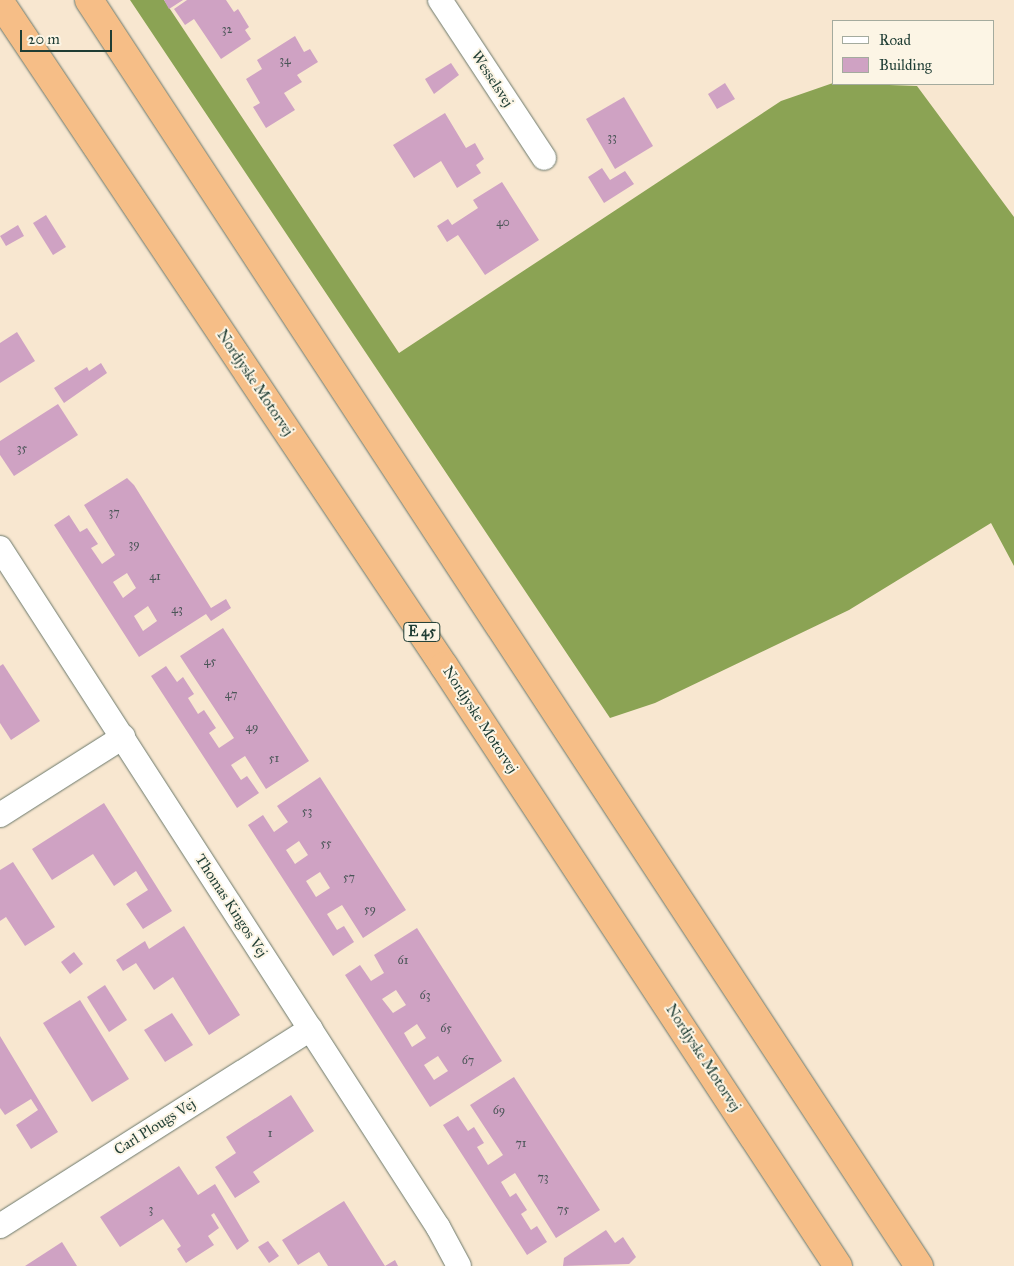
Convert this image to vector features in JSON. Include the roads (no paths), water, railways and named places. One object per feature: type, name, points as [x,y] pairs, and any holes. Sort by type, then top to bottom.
[{"type":"highway","points":[[89,0],[919,1266]]},
{"type":"highway","name":"Nordjyske Motorvej","points":[[0,2],[444,666],[838,1266]]},
{"type":"street","name":"Wesselsvej","points":[[440,0],[544,158]]},
{"type":"street","name":"Thomas Kingos Vej","points":[[0,548],[438,1227],[459,1266]]},
{"type":"street","points":[[0,814],[123,737]]},
{"type":"street","name":"Carl Plougs Vej","points":[[0,1226],[311,1029]]}]
